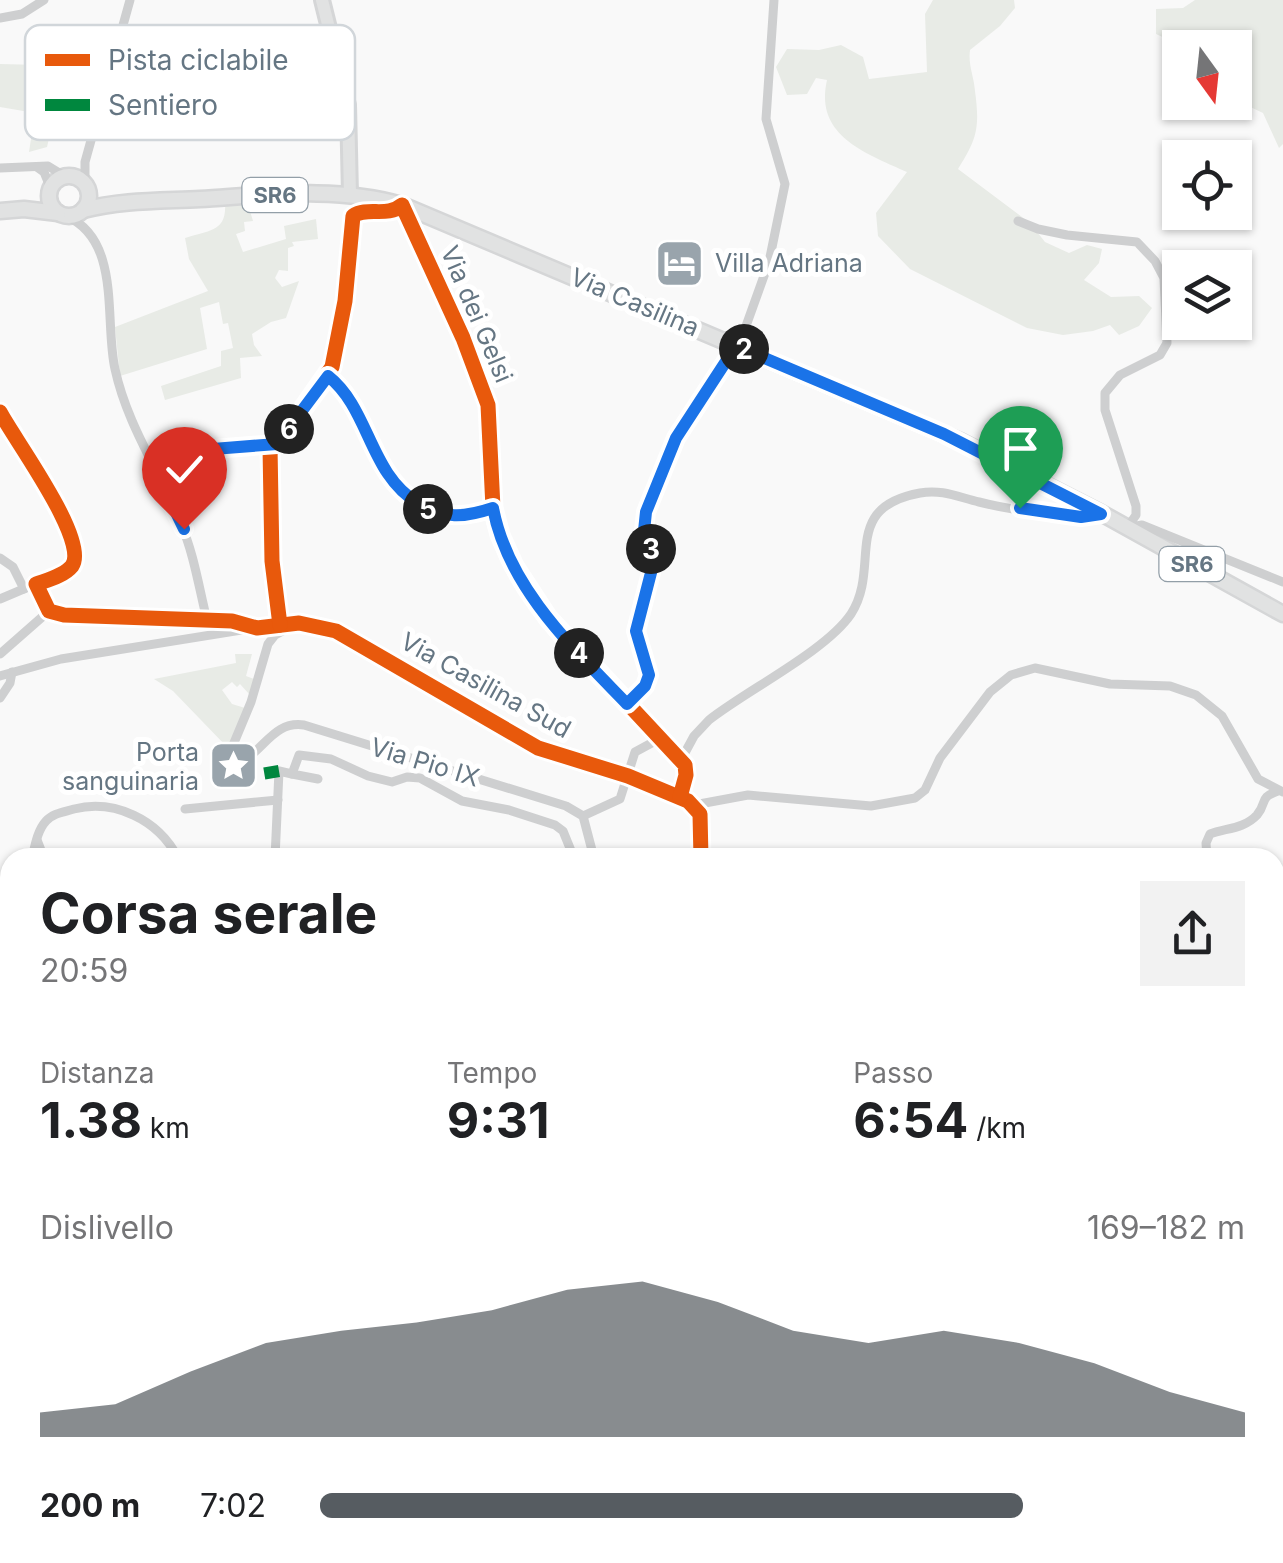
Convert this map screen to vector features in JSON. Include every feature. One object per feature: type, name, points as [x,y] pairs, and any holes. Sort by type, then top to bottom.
[{"type":"main road","points":[[86,186],[88,199],[74,215],[52,205],[50,192],[68,177],[86,186],[99,198],[116,203]]},
{"type":"main road","name":"Via Casilina","points":[[0,211],[41,202],[50,192]]},
{"type":"main road","name":"Via Casilina","points":[[24,208],[74,215],[116,203],[286,194],[350,195],[402,205],[944,434],[1128,528],[1283,614]]},
{"type":"street","points":[[0,18],[22,14],[44,0]]},
{"type":"street","points":[[123,25],[130,0]]},
{"type":"street","points":[[322,0],[328,25]]},
{"type":"street","points":[[627,704],[645,686],[649,675],[636,631],[653,565],[644,531],[646,512],[676,438],[736,346],[770,262],[786,184],[766,128],[774,0]]},
{"type":"street","points":[[86,186],[85,162],[91,140]]},
{"type":"street","points":[[349,140],[350,195]]},
{"type":"street","points":[[0,168],[54,168],[68,177],[85,162]]},
{"type":"street","points":[[34,166],[44,172],[50,192]]},
{"type":"street","points":[[156,471],[213,449],[270,446],[281,440],[328,376],[344,306],[354,216],[361,212],[391,212],[402,205]]},
{"type":"street","name":"Via dei Gelsi","points":[[402,205],[463,338],[488,405],[493,508],[507,551],[535,601],[681,760]]},
{"type":"street","points":[[74,215],[98,251],[104,269],[113,361],[120,389],[132,424],[186,537],[207,620]]},
{"type":"street","points":[[1018,221],[1067,235],[1137,242],[1164,278],[1167,342],[1160,355],[1120,375],[1105,393],[1105,410],[1136,506],[1136,515],[1128,528]]},
{"type":"street","points":[[328,376],[348,394],[376,454],[400,492],[446,516],[466,516],[493,508]]},
{"type":"street","points":[[0,412],[64,517],[75,547],[70,568],[0,599]]},
{"type":"street","points":[[270,446],[272,561],[280,624]]},
{"type":"street","points":[[680,797],[687,771],[681,760],[694,736],[709,720],[824,641],[844,622],[860,593],[872,520],[883,506],[907,496],[937,491],[1003,507],[1081,517],[1101,514]]},
{"type":"street","points":[[1128,528],[1142,525],[1283,582]]},
{"type":"street","points":[[0,558],[13,567],[24,589]]},
{"type":"street","points":[[36,584],[49,611],[64,615],[236,621],[257,628]]},
{"type":"street","points":[[0,654],[49,611]]},
{"type":"street","name":"Via Casilina Sud","points":[[0,676],[61,659],[280,624],[322,627],[349,637],[544,751],[628,776],[694,805]]},
{"type":"street","name":"Via Pio IX","points":[[296,624],[275,635],[268,644],[231,750],[234,764],[251,756],[281,728],[300,724],[552,801],[583,816]]},
{"type":"street","points":[[701,848],[701,818],[694,805],[748,795],[866,806],[915,798],[926,790],[937,762],[990,692],[1010,675],[1034,668],[1115,685],[1170,686],[1200,697],[1222,716],[1256,776],[1280,791]]},
{"type":"street","points":[[0,698],[12,672]]},
{"type":"street","points":[[591,848],[583,816],[620,799],[635,752],[659,738]]},
{"type":"street","points":[[292,774],[298,757],[304,753],[392,782],[408,776],[420,778],[462,802],[510,810],[558,826],[570,848]]},
{"type":"street","points":[[276,848],[279,772],[318,780]]},
{"type":"street","points":[[1206,848],[1210,834],[1234,830],[1256,816],[1262,799],[1280,791]]},
{"type":"street","points":[[185,809],[278,800]]},
{"type":"street","points":[[35,848],[40,829],[52,816],[92,804],[110,805],[136,816],[169,848]]},
{"type":"street","points":[[37,840],[40,848]]},
{"type":"shaded area","points":[[933,0],[1014,0],[1015,8],[1000,26],[970,50],[977,124],[958,169],[1030,223],[1045,242],[1069,253],[1087,245],[1102,249],[1099,263],[1084,280],[1111,297],[1139,296],[1152,308],[1139,326],[1119,335],[1110,325],[1063,335],[1027,328],[910,269],[878,236],[876,213],[907,172],[860,149],[836,129],[825,99],[827,80],[816,78],[807,94],[787,95],[776,67],[787,49],[819,50],[841,45],[863,57],[869,79],[927,72],[925,14]]},
{"type":"shaded area","points":[[1195,0],[1283,0],[1283,144],[1279,148],[1263,113],[1252,108],[1252,30],[1162,30],[1162,37],[1156,34],[1156,9],[1183,8]]},
{"type":"shaded area","points":[[0,64],[25,65],[25,111],[0,107]]},
{"type":"shaded area","points":[[31,140],[49,140],[47,147],[29,152]]},
{"type":"shaded area","points":[[247,201],[253,221],[244,222],[245,231],[236,234],[243,252],[286,239],[284,226],[316,219],[318,239],[292,242],[294,246],[288,248],[288,271],[279,270],[275,278],[282,287],[299,281],[286,318],[252,334],[262,356],[240,358],[241,378],[165,400],[161,386],[221,366],[221,351],[233,348],[219,302],[200,308],[207,349],[120,376],[115,327],[208,291],[189,259],[185,238],[220,225],[225,203]]},
{"type":"shaded area","points":[[235,654],[252,654],[246,676],[254,679],[250,695],[240,684],[237,687],[232,682],[222,690],[232,704],[245,708],[228,748],[173,691],[154,679],[236,663]]},
{"type":"marked path","points":[[234,764],[244,777],[279,771]]},
{"type":"cycle path","points":[[280,625],[272,561],[270,447],[281,440],[332,367],[345,301],[353,216],[390,211],[402,205],[463,338],[488,405],[493,508],[514,566],[548,618],[685,765],[680,797]]},
{"type":"cycle path","points":[[0,412],[61,513],[75,553],[72,566],[36,584],[49,611],[64,615],[232,621],[257,628],[299,623],[336,631],[538,748],[628,776],[688,801],[700,814],[701,848]]},
{"type":"place","name":"Villa Adriana","points":[[680,263]]},
{"type":"place","name":"Porta sanguinaria","points":[[234,766]]},
{"type":"route","points":[[184,529],[156,471],[213,449],[277,444],[328,376],[348,394],[376,454],[405,496],[432,511],[457,518],[493,508],[507,551],[535,601],[627,704],[645,686],[649,675],[636,631],[653,565],[644,531],[646,512],[676,438],[736,346],[944,434],[1101,514],[1081,517],[1020,508]]}]
